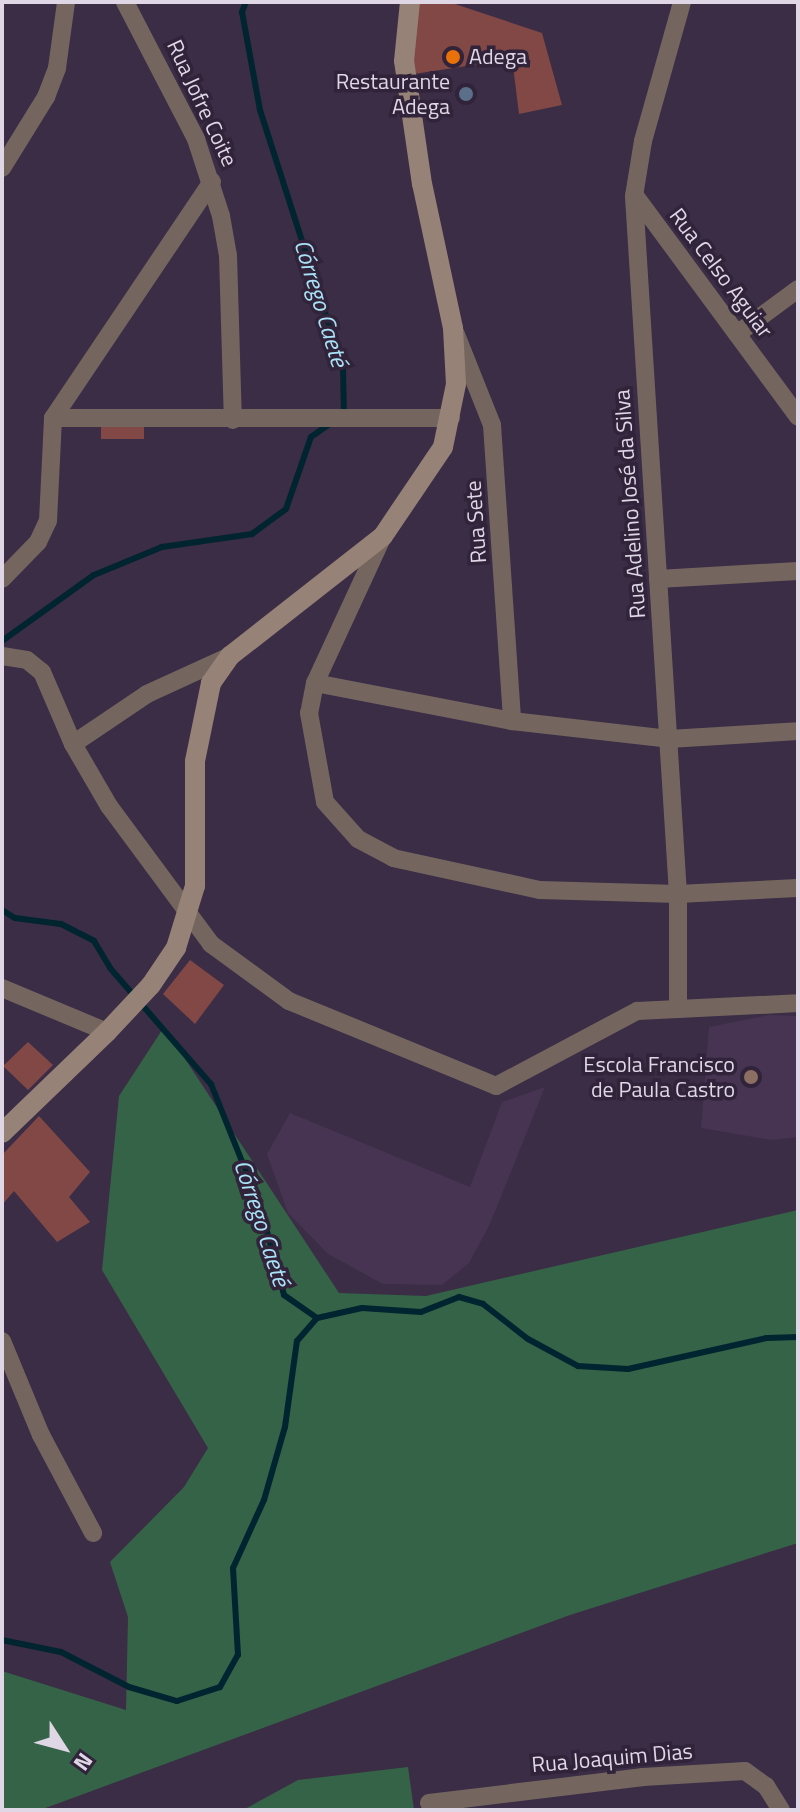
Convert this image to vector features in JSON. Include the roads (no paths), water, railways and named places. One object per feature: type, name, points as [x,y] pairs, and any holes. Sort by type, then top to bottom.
[{"type":"main road","points":[[2,1133],[151,985],[190,915],[198,842],[195,761],[201,716],[211,683],[230,656],[383,536],[425,480],[451,418],[453,328],[422,184],[404,61],[410,2]]},
{"type":"street","points":[[2,168],[46,97],[57,68],[66,2]]},
{"type":"street","name":"Rua Jofre Coite","points":[[125,2],[196,139],[212,181],[228,255],[233,420]]},
{"type":"street","name":"Rua Adelino José da Silva","points":[[678,1009],[678,894],[634,196],[643,141],[682,2]]},
{"type":"street","points":[[2,579],[38,542],[48,521],[53,418],[212,181]]},
{"type":"street","name":"Rua Celso Aguiar","points":[[634,196],[798,417]]},
{"type":"street","points":[[737,334],[798,289]]},
{"type":"street","name":"Rua Sete","points":[[453,328],[492,425],[512,721]]},
{"type":"street","points":[[53,418],[291,422],[451,418]]},
{"type":"street","points":[[383,536],[315,683],[309,713],[325,802],[358,839],[393,858],[540,890],[678,894],[798,888]]},
{"type":"street","points":[[658,579],[798,571]]},
{"type":"street","points":[[2,656],[27,660],[42,672],[73,744],[109,806],[211,944],[243,972],[289,1001],[481,1084],[511,1082],[624,1015],[798,1003]]},
{"type":"street","points":[[73,744],[147,694],[230,656]]},
{"type":"street","points":[[315,683],[512,721],[669,739],[798,731]]},
{"type":"street","points":[[2,988],[110,1029]]},
{"type":"street","points":[[2,1341],[41,1435],[93,1533]]},
{"type":"street","name":"Rua Joaquim Dias","points":[[429,1803],[502,1801],[745,1771],[766,1786],[781,1810]]},
{"type":"waterway","name":"Córrego Caeté","points":[[246,2],[242,12],[260,110],[343,368],[344,414]]},
{"type":"waterway","name":"Córrego Caeté","points":[[2,641],[94,575],[162,547],[252,534],[286,509],[311,437],[331,423]]},
{"type":"waterway","name":"Córrego Caeté","points":[[2,910],[15,918],[61,924],[94,941],[110,968],[211,1084],[261,1209],[284,1295],[317,1318],[362,1308],[421,1312],[459,1297],[483,1304],[528,1339],[578,1366],[628,1369],[767,1338],[798,1337]]},
{"type":"waterway","points":[[2,1640],[61,1652],[129,1687],[177,1701],[220,1687],[238,1655],[233,1568],[264,1500],[285,1427],[297,1341],[317,1318]]},
{"type":"place","name":"Adega","points":[[453,57]]},
{"type":"place","name":"Restaurante Adega","points":[[466,94]]},
{"type":"place","name":"Escola Francisco de Paula Castro","points":[[751,1077]]}]
